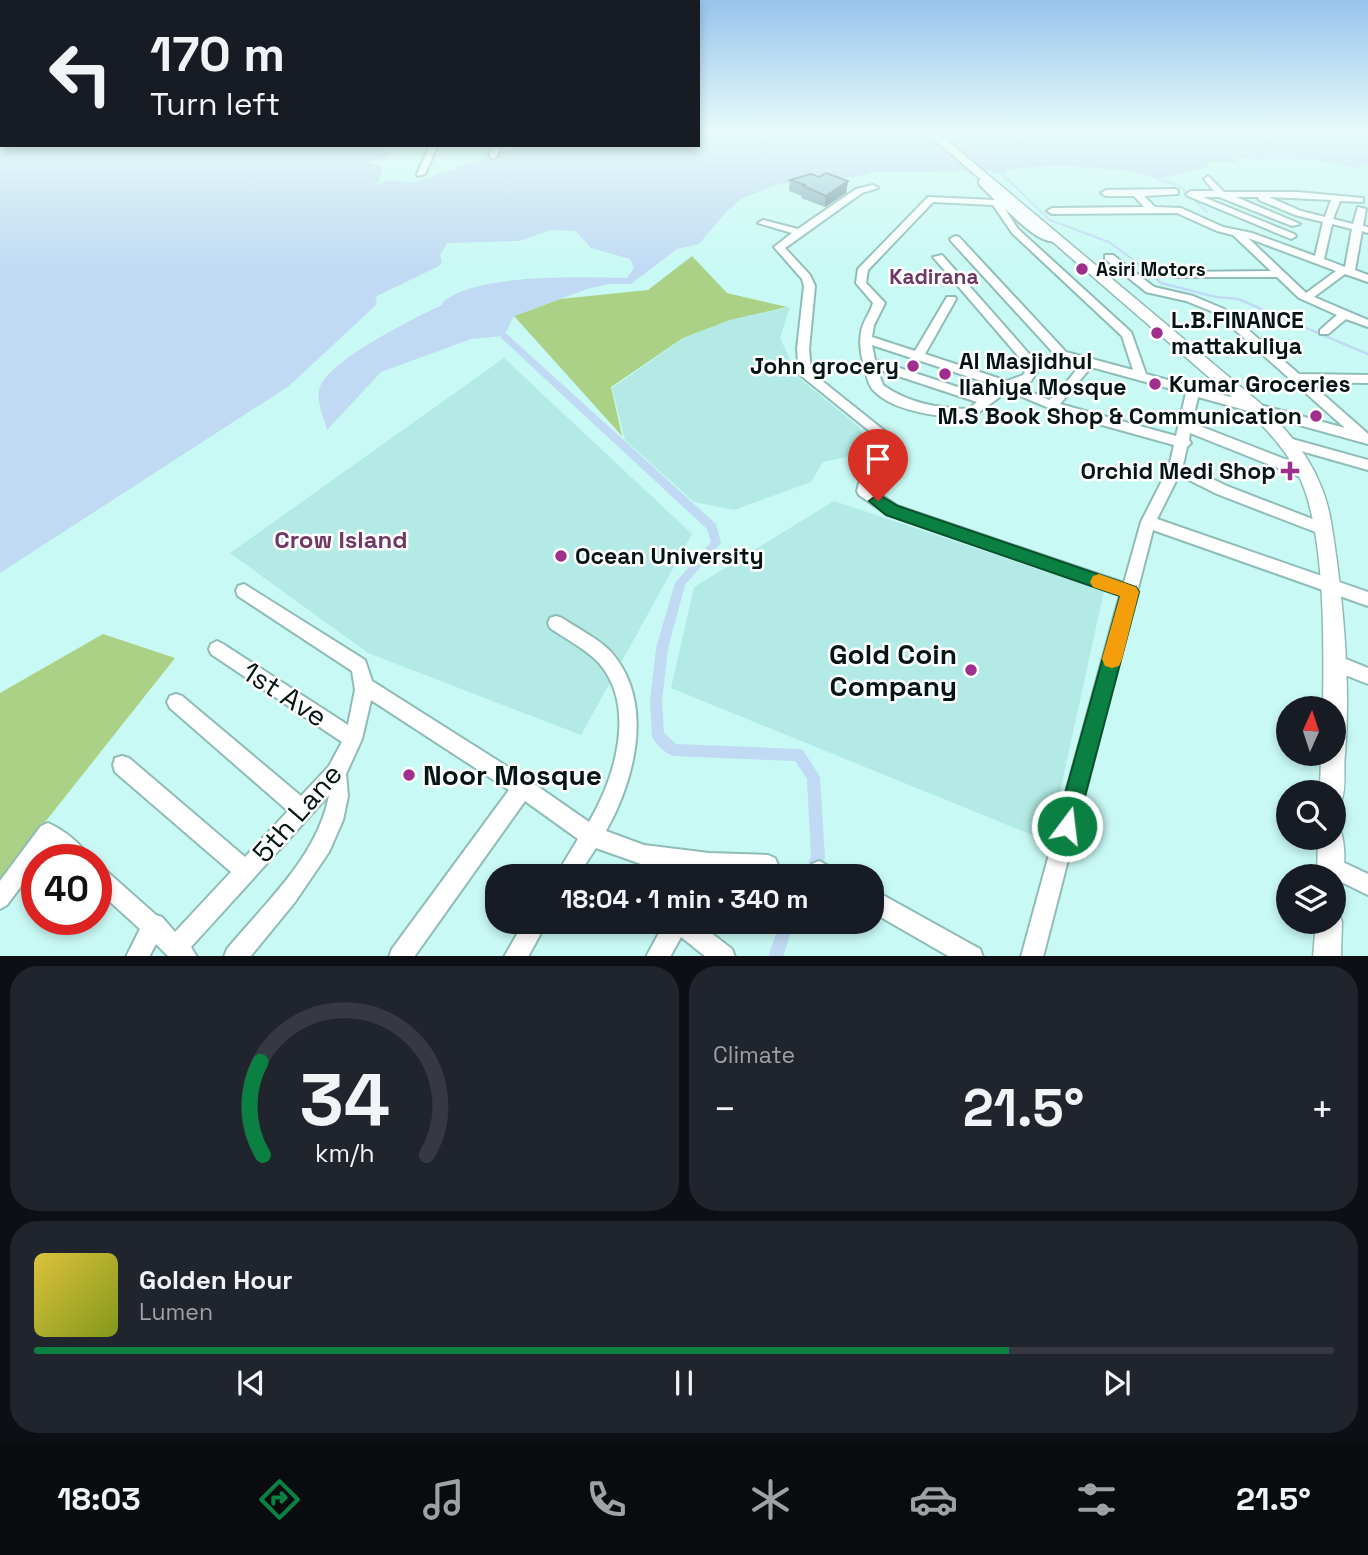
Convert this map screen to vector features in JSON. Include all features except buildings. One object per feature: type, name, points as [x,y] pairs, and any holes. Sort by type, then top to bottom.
[{"type":"main road","points":[[984,179],[1254,407],[1285,442],[1308,474],[1323,529],[1331,587],[1336,663],[1335,696]]},
{"type":"main road","points":[[1327,956],[1328,934]]},
{"type":"street","points":[[984,179],[1015,231],[1130,338],[1141,376]]},
{"type":"street","points":[[1208,179],[1222,195],[1363,229]]},
{"type":"street","points":[[873,188],[859,191],[779,247],[789,263],[807,279],[811,293],[802,351],[805,374],[879,432],[863,491],[892,510],[1130,592]]},
{"type":"street","points":[[1106,193],[1175,192]]},
{"type":"street","points":[[1136,193],[1152,210]]},
{"type":"street","points":[[1291,236],[1191,194],[1317,196],[1361,205],[1363,229],[1347,271],[1307,297]]},
{"type":"street","points":[[1254,195],[1298,214]]},
{"type":"street","points":[[938,257],[1032,370],[1027,378],[1007,385],[971,414],[942,413],[922,408],[877,387],[869,362],[866,339],[867,328],[879,308],[879,303],[861,283],[863,269],[902,227],[934,198],[1000,203],[1047,238],[1056,239]]},
{"type":"street","points":[[1320,261],[1328,220],[1336,200]]},
{"type":"street","points":[[1052,211],[1178,210],[1201,222],[1368,279]]},
{"type":"street","points":[[1286,249],[1298,214]]},
{"type":"street","points":[[763,223],[799,232]]},
{"type":"street","points":[[1237,233],[1303,296],[1368,324]]},
{"type":"street","points":[[955,239],[1057,351],[1367,439]]},
{"type":"street","points":[[1109,257],[1150,290],[1189,298],[1220,311],[1367,439]]},
{"type":"street","points":[[1178,275],[1277,274]]},
{"type":"street","points":[[918,356],[950,299]]},
{"type":"street","points":[[1324,332],[1345,313]]},
{"type":"street","points":[[866,339],[1007,385],[1050,405],[1184,443]]},
{"type":"street","points":[[869,362],[988,401]]},
{"type":"street","points":[[1050,405],[1062,396],[1089,362]]},
{"type":"street","points":[[1294,378],[1368,379]]},
{"type":"street","points":[[1032,956],[1148,522],[1176,467],[1184,443],[1193,390]]},
{"type":"street","points":[[1186,426],[1308,474]]},
{"type":"street","points":[[1285,442],[1368,466]]},
{"type":"street","points":[[1176,467],[1222,490],[1323,529]]},
{"type":"street","points":[[1148,522],[1368,599]]},
{"type":"street","points":[[244,591],[359,666],[364,674],[364,685],[523,788],[591,836],[644,855],[681,864]]},
{"type":"street","points":[[556,623],[605,657],[624,689],[628,717],[628,740],[606,812],[573,864]]},
{"type":"street","name":"1st Ave","points":[[217,649],[353,739]]},
{"type":"street","points":[[1336,663],[1368,676]]},
{"type":"street","name":"5th Lane","points":[[181,952],[247,872],[336,773],[347,756],[353,739],[364,685]]},
{"type":"street","points":[[176,702],[302,810]]},
{"type":"street","points":[[122,765],[247,872]]},
{"type":"street","points":[[236,956],[309,866],[330,829],[340,798],[336,773]]},
{"type":"street","points":[[401,956],[523,788]]},
{"type":"street","points":[[40,844],[48,833],[61,844]]},
{"type":"street","points":[[0,898],[21,870]]},
{"type":"street","points":[[1346,877],[1368,885]]},
{"type":"street","points":[[112,888],[181,952]]},
{"type":"street","points":[[884,907],[970,956]]},
{"type":"street","points":[[138,956],[154,925]]},
{"type":"street","points":[[515,956],[528,934]]},
{"type":"street","points":[[658,956],[671,934]]},
{"type":"street","points":[[694,934],[723,956]]},
{"type":"shaded area","points":[[0,178],[380,178],[375,185],[391,180],[413,183],[429,178],[844,178],[779,184],[743,198],[726,212],[699,244],[677,249],[631,284],[590,288],[514,316],[504,336],[471,339],[381,372],[327,430],[320,408],[319,392],[327,376],[375,340],[442,305],[459,293],[504,281],[627,278],[634,268],[630,259],[591,248],[576,231],[551,230],[519,241],[447,243],[440,255],[442,262],[439,266],[375,297],[375,306],[289,386],[0,573]]},
{"type":"shaded area","points":[[790,307],[780,338],[798,377],[859,427],[864,439],[864,453],[823,462],[811,482],[734,510],[694,502],[625,440],[612,388],[684,338],[730,320]]},
{"type":"shaded area","points":[[504,358],[692,534],[581,735],[368,653],[230,553]]},
{"type":"shaded area","points":[[834,501],[1104,591],[1049,842],[671,688],[694,587]]},
{"type":"green space","points":[[692,256],[727,293],[787,307],[730,320],[683,338],[611,387],[622,436],[514,316],[560,299],[648,290]]},
{"type":"green space","points":[[103,634],[175,658],[28,844],[21,844],[21,852],[0,879],[0,693]]},
{"type":"waterway","points":[[1006,178],[1050,220],[1109,242],[1147,270]]},
{"type":"waterway","points":[[1158,179],[1180,186],[1207,212]]},
{"type":"waterway","points":[[1145,268],[1161,283],[1216,297],[1238,299],[1368,354]]},
{"type":"waterway","points":[[504,336],[712,527],[716,543],[680,583],[662,648],[656,701],[658,736],[673,750],[798,755],[813,777],[818,858],[815,864]]},
{"type":"waterway","points":[[775,956],[783,934]]},
{"type":"slow traffic","points":[[1099,582],[1130,592],[1112,659]]},
{"type":"place","name":"Asiri Motors","points":[[1082,269]]},
{"type":"place","name":"L.B.FINANCE mattakuliya","points":[[1157,333]]},
{"type":"place","name":"John grocery","points":[[913,366]]},
{"type":"place","name":"Al Masjidhul Ilahiya Mosque","points":[[945,374]]},
{"type":"place","name":"Kumar Groceries","points":[[1155,384]]},
{"type":"place","name":"M.S Book Shop & Communication","points":[[1316,416]]},
{"type":"place","name":"Orchid Medi Shop","points":[[1290,471]]},
{"type":"place","name":"Ocean University","points":[[561,556]]},
{"type":"place","name":"Gold Coin Company","points":[[971,670]]},
{"type":"place","name":"Noor Mosque","points":[[409,775]]},
{"type":"district","name":"Kadirana","points":[[934,277]]},
{"type":"district","name":"Crow Island","points":[[341,540]]},
{"type":"route","points":[[878,501],[892,510],[1130,592],[1067,826]]}]
